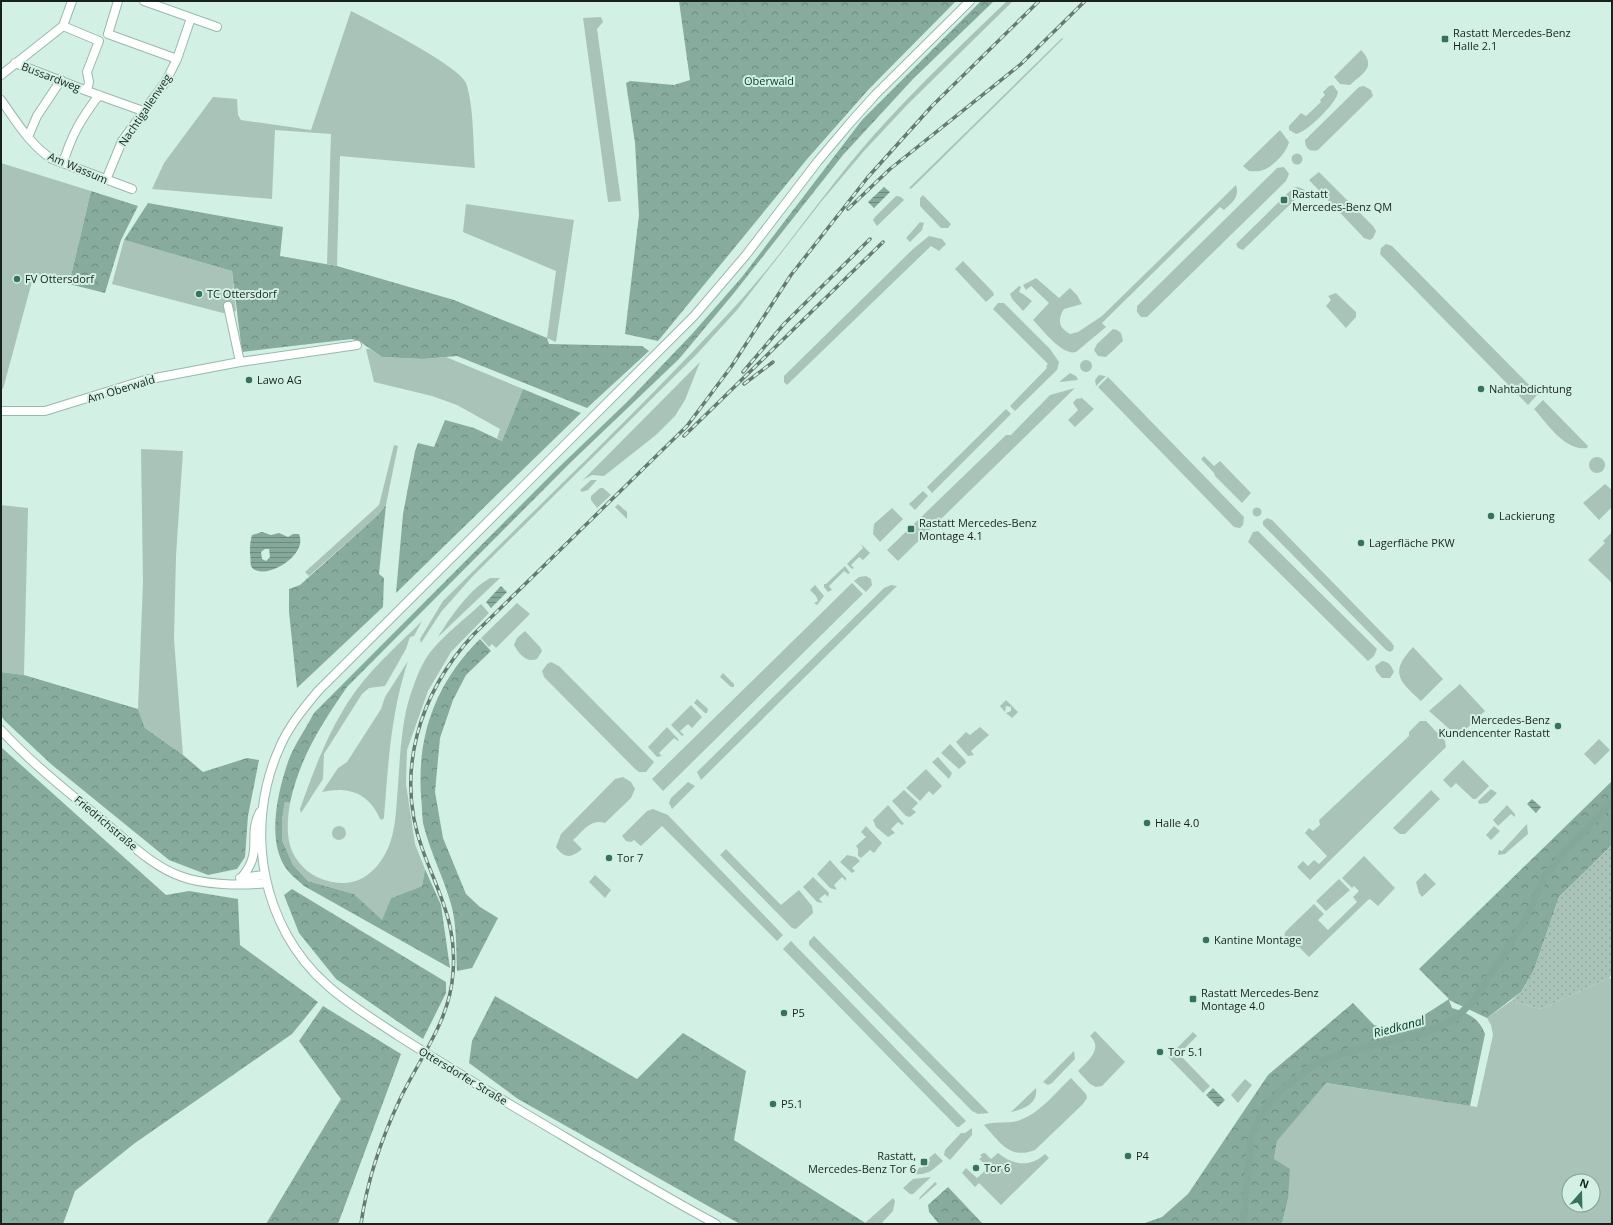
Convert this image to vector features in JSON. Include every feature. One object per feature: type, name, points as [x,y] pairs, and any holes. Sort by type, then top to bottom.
[{"type":"street","points":[[1,74],[63,26],[72,1]]},
{"type":"street","points":[[63,26],[99,41],[108,34],[118,1]]},
{"type":"street","points":[[144,1],[217,27]]},
{"type":"street","points":[[242,877],[252,865],[254,860],[256,823],[262,808],[271,769],[279,749],[290,727],[318,691],[694,316],[746,255],[818,161],[850,123],[875,95],[970,1]]},
{"type":"street","name":"Nachtigallenweg","points":[[106,180],[122,141],[166,81],[177,59],[191,18]]},
{"type":"street","points":[[108,34],[177,59]]},
{"type":"street","name":"Bussardweg","points":[[87,91],[87,72],[99,41]]},
{"type":"street","name":"Bussardweg","points":[[15,63],[143,111]]},
{"type":"street","points":[[28,137],[37,116],[61,80]]},
{"type":"street","points":[[63,163],[71,138],[80,120],[99,95]]},
{"type":"street","name":"Am Wassum","points":[[1,100],[28,137],[44,153],[63,163],[106,180],[132,188]]},
{"type":"street","points":[[228,306],[240,362]]},
{"type":"street","name":"Am Oberwald","points":[[1,412],[45,411],[145,380],[240,362],[357,345]]},
{"type":"street","name":"Friedrichstraße","points":[[1,730],[64,788],[148,858],[166,870],[191,880],[204,883],[267,883]]},
{"type":"street","name":"Ottersdorfer Straße","points":[[262,808],[262,854],[264,875],[274,906],[294,946],[309,966],[326,984],[355,1008],[479,1086],[716,1224]]},
{"type":"street","name":"Friedrichstraße","points":[[226,883],[242,877],[264,875]]},
{"type":"shaded area","points":[[1007,1],[1013,1],[907,105],[864,151],[821,202],[737,310],[696,355],[472,577],[441,612],[421,643],[420,639],[443,601],[630,416],[704,340],[757,281],[873,136],[922,84]]},
{"type":"shaded area","points":[[351,11],[377,24],[449,66],[466,83],[469,92],[473,125],[475,168],[340,156],[337,266],[327,264],[331,134],[275,130],[272,199],[152,189],[164,163],[213,97],[237,99],[238,115],[241,120],[311,130]]},
{"type":"shaded area","points":[[601,17],[603,22],[597,29],[621,201],[608,202],[583,18]]},
{"type":"shaded area","points":[[1062,38],[1063,39],[911,189],[909,188]]},
{"type":"shaded area","points":[[1361,50],[1368,61],[1366,69],[1350,85],[1340,84],[1334,77]]},
{"type":"shaded area","points":[[1333,85],[1338,92],[1327,110],[1307,129],[1296,134],[1289,130],[1289,126],[1301,113],[1306,116],[1321,102],[1320,100],[1325,95],[1323,92],[1329,86]]},
{"type":"shaded area","points":[[1364,86],[1371,90],[1373,96],[1318,150],[1313,151],[1308,149],[1305,140],[1359,87]]},
{"type":"shaded area","points":[[1280,130],[1289,142],[1286,150],[1275,162],[1260,171],[1249,171],[1243,166]]},
{"type":"shaded area","points":[[1297,153],[1301,155],[1303,159],[1301,163],[1297,165],[1293,163],[1291,159],[1293,155]]},
{"type":"shaded area","name":"FV Ottersdorf","points":[[1,163],[91,191],[69,284],[34,274],[3,389],[1,388]]},
{"type":"shaded area","points":[[1284,167],[1289,174],[1286,181],[1147,317],[1141,317],[1137,312],[1137,306],[1277,168]]},
{"type":"shaded area","points":[[1319,172],[1373,226],[1376,231],[1373,238],[1370,240],[1364,238],[1309,180]]},
{"type":"shaded area","points":[[1236,185],[1237,193],[1232,202],[1224,210],[1220,207],[1102,323],[1106,327],[1076,352],[1065,350],[1059,346],[1033,320],[1049,303],[1031,286],[1026,290],[1023,285],[1036,278],[1059,298],[1070,288],[1077,295],[1082,304],[1064,309],[1060,317],[1060,323],[1063,329],[1070,334],[1078,332],[1102,316]]},
{"type":"shaded area","points":[[884,187],[890,192],[874,208],[868,202]]},
{"type":"shaded area","points":[[1298,187],[1305,190],[1243,250],[1238,248],[1236,244],[1293,188]]},
{"type":"shaded area","points":[[923,195],[951,224],[948,228],[941,228],[920,206],[920,198]]},
{"type":"shaded area","points":[[896,196],[901,197],[904,200],[877,226],[873,220]]},
{"type":"shaded area","points":[[466,204],[574,220],[556,342],[547,338],[556,271],[463,232]]},
{"type":"shaded area","points":[[920,222],[924,223],[922,230],[910,242],[906,238]]},
{"type":"shaded area","points":[[929,236],[942,239],[946,244],[939,251],[931,246],[787,385],[784,382],[784,376],[913,249]]},
{"type":"shaded area","points":[[124,240],[232,271],[236,311],[223,313],[112,284]]},
{"type":"shaded area","points":[[1386,244],[1392,246],[1538,394],[1528,405],[1380,254],[1381,248]]},
{"type":"shaded area","points":[[963,261],[993,292],[994,295],[986,302],[955,269]]},
{"type":"shaded area","points":[[1019,286],[1021,287],[1019,292],[1032,301],[1023,311],[1012,299],[1010,294]]},
{"type":"shaded area","points":[[1336,293],[1356,312],[1356,317],[1346,328],[1326,306],[1331,300],[1328,296]]},
{"type":"shaded area","points":[[998,303],[1004,303],[1050,349],[1059,362],[1057,370],[1015,411],[1010,406],[1047,368],[1046,366],[1048,364],[993,309]]},
{"type":"shaded area","points":[[1113,329],[1121,333],[1123,341],[1106,357],[1098,356],[1094,350],[1097,344]]},
{"type":"shaded area","points":[[366,349],[370,349],[382,357],[423,359],[446,357],[523,389],[502,441],[497,438],[500,429],[457,405],[432,396],[374,382]]},
{"type":"shaded area","points":[[1084,360],[1088,360],[1092,366],[1088,372],[1084,372],[1080,368],[1080,364]]},
{"type":"shaded area","points":[[700,362],[685,400],[675,416],[656,435],[604,476],[592,475],[583,480]]},
{"type":"shaded area","points":[[1070,373],[1076,376],[1078,380],[1059,382]]},
{"type":"shaded area","points":[[1099,375],[1106,376],[1096,386],[1095,380]]},
{"type":"shaded area","points":[[1108,377],[1244,517],[1243,525],[1240,528],[1234,527],[1098,387]]},
{"type":"shaded area","points":[[1075,388],[898,561],[887,550],[1006,435],[1011,435],[1050,395]]},
{"type":"shaded area","points":[[1082,398],[1094,409],[1075,427],[1068,420],[1078,410],[1073,403],[1076,399]]},
{"type":"shaded area","points":[[1543,400],[1588,446],[1587,448],[1579,448],[1571,445],[1564,441],[1551,429],[1534,409]]},
{"type":"shaded area","points":[[1006,409],[1011,414],[932,493],[927,487]]},
{"type":"shaded area","points":[[394,445],[398,446],[386,505],[378,515],[309,576],[305,572],[379,505]]},
{"type":"shaded area","points":[[141,449],[183,451],[176,556],[174,639],[183,755],[145,728],[138,709],[143,582]]},
{"type":"shaded area","points":[[1204,456],[1214,466],[1220,461],[1251,493],[1242,503],[1215,476],[1201,459]]},
{"type":"shaded area","points":[[1597,457],[1604,462],[1605,465],[1600,472],[1597,473],[1590,468],[1589,465],[1594,458]]},
{"type":"shaded area","points":[[591,480],[597,480],[588,490],[582,492],[580,490]]},
{"type":"shaded area","points":[[1605,484],[1612,490],[1612,507],[1599,520],[1583,503]]},
{"type":"shaded area","points":[[600,488],[603,488],[611,495],[597,508],[591,500],[591,496]]},
{"type":"shaded area","points":[[923,491],[928,496],[915,510],[909,504]]},
{"type":"shaded area","points":[[618,504],[627,512],[627,519],[615,507]]},
{"type":"shaded area","points":[[1,505],[28,508],[24,675],[1,672]]},
{"type":"shaded area","points":[[1257,507],[1262,512],[1257,517],[1252,512]]},
{"type":"shaded area","points":[[892,508],[903,519],[880,542],[873,534],[874,524]]},
{"type":"shaded area","points":[[1267,518],[1272,520],[1391,642],[1394,646],[1393,650],[1390,652],[1386,650],[1263,525],[1263,521]]},
{"type":"shaded area","points":[[1258,531],[1377,649],[1374,656],[1368,661],[1248,542],[1253,532]]},
{"type":"shaded area","points":[[262,532],[271,535],[279,533],[288,537],[293,534],[299,534],[300,543],[297,551],[291,559],[282,565],[264,571],[256,570],[251,566],[250,546],[252,535]],"holes":[[[265,549],[269,549],[270,557],[266,561],[262,559],[261,552]]]},
{"type":"shaded area","points":[[1612,532],[1612,583],[1588,560],[1605,543],[1603,541]]},
{"type":"shaded area","points":[[861,544],[870,553],[863,560],[859,557],[851,565],[854,568],[852,569],[847,564],[863,548]]},
{"type":"shaded area","points":[[845,566],[850,573],[848,574],[844,571],[829,586],[832,590],[828,592],[824,587],[824,584],[826,584]]},
{"type":"shaded area","points":[[866,576],[871,579],[872,585],[866,592],[854,581],[859,577]]},
{"type":"shaded area","points":[[490,578],[500,578],[438,637],[468,596]]},
{"type":"shaded area","points":[[852,583],[863,594],[663,791],[652,779]]},
{"type":"shaded area","points":[[815,585],[824,596],[817,605],[814,603],[818,601],[816,596],[810,590]]},
{"type":"shaded area","points":[[891,585],[897,586],[701,780],[697,772],[884,588]]},
{"type":"shaded area","points":[[501,586],[507,592],[491,608],[486,602]]},
{"type":"shaded area","points":[[517,603],[530,614],[496,648],[492,644],[489,647],[481,638]]},
{"type":"shaded area","points":[[481,604],[489,613],[451,652],[428,691],[407,750],[406,784],[415,844],[425,869],[422,886],[391,898],[382,921],[354,894],[308,881],[293,865],[282,840],[282,818],[285,802],[290,803],[288,833],[291,848],[298,861],[307,871],[323,880],[342,883],[359,880],[378,865],[387,851],[393,832],[396,815],[404,721],[410,696],[417,677],[425,660],[436,645]]},
{"type":"shaded area","points":[[422,621],[414,636],[410,637],[406,649],[385,686],[369,688],[362,694],[324,754],[323,779],[301,813],[300,809],[321,754],[333,727],[348,702],[374,669]]},
{"type":"shaded area","points":[[525,631],[542,651],[537,659],[526,659],[518,652],[514,645],[517,638]]},
{"type":"shaded area","points":[[1413,647],[1443,679],[1421,701],[1402,682],[1399,670],[1401,664]]},
{"type":"shaded area","points":[[408,661],[402,680],[394,719],[384,818],[382,820],[364,797],[349,791],[341,790],[322,792],[338,768],[347,762],[381,709],[385,697]]},
{"type":"shaded area","points":[[1382,661],[1388,663],[1394,672],[1390,678],[1382,678],[1376,671],[1375,666]]},
{"type":"shaded area","points":[[551,662],[559,666],[654,762],[646,772],[639,772],[634,768],[544,677],[542,671],[547,664]]},
{"type":"shaded area","points":[[723,673],[734,684],[734,687],[731,687],[720,677]]},
{"type":"shaded area","points":[[1460,684],[1485,711],[1461,734],[1456,735],[1429,711]]},
{"type":"shaded area","points":[[697,699],[708,709],[707,713],[705,713],[694,703]]},
{"type":"shaded area","points":[[1006,700],[1018,712],[1012,718],[1006,713],[1011,711],[1011,707],[1006,706],[1005,712],[1000,706]]},
{"type":"shaded area","points":[[691,705],[702,717],[692,728],[688,724],[680,731],[684,735],[682,736],[671,725]]},
{"type":"shaded area","points":[[1420,721],[1426,721],[1445,741],[1446,747],[1310,880],[1297,867],[1303,861],[1308,866],[1314,860],[1319,864],[1327,856],[1305,833],[1309,828],[1313,831],[1320,825],[1319,820],[1409,736],[1409,732]]},
{"type":"shaded area","points":[[667,727],[679,740],[678,741],[674,738],[659,753],[662,756],[657,757],[648,747]]},
{"type":"shaded area","points":[[980,727],[989,735],[971,751],[974,755],[968,756],[956,742],[966,732],[970,735]]},
{"type":"shaded area","points":[[1599,739],[1610,750],[1595,765],[1584,754]]},
{"type":"shaded area","points":[[950,744],[965,760],[966,763],[959,769],[941,753]]},
{"type":"shaded area","points":[[938,757],[952,773],[949,779],[932,762]]},
{"type":"shaded area","points":[[1463,760],[1489,786],[1476,799],[1473,799],[1456,783],[1451,788],[1443,780]]},
{"type":"shaded area","points":[[926,769],[942,786],[933,795],[929,791],[920,801],[906,788]]},
{"type":"shaded area","points":[[623,777],[631,782],[635,789],[631,798],[605,823],[596,822],[591,824],[573,840],[582,849],[575,854],[568,856],[562,854],[556,847],[561,834],[615,779]]},
{"type":"shaded area","points":[[688,782],[695,786],[672,809],[669,803],[671,798]]},
{"type":"shaded area","points":[[1491,789],[1497,793],[1487,803],[1479,804],[1478,801]]},
{"type":"shaded area","points":[[904,790],[918,803],[912,809],[916,812],[910,817],[906,816],[892,801]]},
{"type":"shaded area","points":[[1431,790],[1440,799],[1405,834],[1400,834],[1393,828]]},
{"type":"shaded area","points":[[1532,799],[1541,807],[1536,813],[1527,804]]},
{"type":"shaded area","points":[[888,805],[904,824],[902,825],[898,822],[891,829],[895,833],[888,837],[876,827],[873,820]]},
{"type":"shaded area","points":[[1507,805],[1515,814],[1515,817],[1511,814],[1498,826],[1493,820]]},
{"type":"shaded area","points":[[653,809],[668,815],[783,935],[777,941],[662,826],[641,846],[634,840],[631,842],[626,841],[622,836],[647,811]]},
{"type":"shaded area","points":[[1527,824],[1528,834],[1505,854],[1499,855],[1499,850],[1502,851]]},
{"type":"shaded area","points":[[336,826],[342,826],[346,830],[346,836],[342,840],[336,840],[332,836],[332,830]]},
{"type":"shaded area","points":[[866,826],[882,843],[874,853],[870,850],[861,858],[858,856],[858,849],[856,846],[866,837],[861,832]]},
{"type":"shaded area","points":[[1494,826],[1500,831],[1491,840],[1486,835]]},
{"type":"shaded area","points":[[1612,845],[1612,974],[1609,978],[1541,1009],[1511,1001],[1521,992],[1534,970],[1559,897]]},
{"type":"shaded area","points":[[726,849],[781,905],[799,890],[812,906],[813,913],[796,929],[792,928],[720,855]]},
{"type":"shaded area","points":[[847,855],[856,857],[860,861],[852,868],[855,871],[852,873],[840,862]]},
{"type":"shaded area","points":[[1364,856],[1395,888],[1378,906],[1370,899],[1368,900],[1309,957],[1299,947],[1289,947],[1289,942],[1284,941],[1285,932],[1314,904],[1324,914],[1318,920],[1328,930],[1357,902],[1353,897],[1359,891],[1354,886],[1352,888],[1342,878]]},
{"type":"shaded area","points":[[830,860],[846,878],[846,881],[842,877],[834,885],[837,890],[830,888],[817,874]]},
{"type":"shaded area","points":[[1425,873],[1436,884],[1422,897],[1419,893],[1416,882]]},
{"type":"shaded area","points":[[595,875],[611,890],[605,898],[589,882]]},
{"type":"shaded area","points":[[813,877],[829,893],[828,897],[825,894],[819,899],[823,903],[817,902],[803,887]]},
{"type":"shaded area","points":[[1339,879],[1350,890],[1326,911],[1316,901]]},
{"type":"shaded area","points":[[814,936],[989,1113],[978,1114],[972,1111],[809,945],[809,941]]},
{"type":"shaded area","points":[[791,941],[966,1121],[957,1127],[783,949]]},
{"type":"shaded area","points":[[1609,978],[1612,979],[1612,1224],[1282,1224],[1288,1199],[1274,1159],[1277,1140],[1325,1083],[1477,1107],[1493,1035],[1491,1025],[1487,1018],[1511,1001],[1541,1009]]},
{"type":"shaded area","points":[[1095,1031],[1125,1062],[1102,1086],[1096,1087],[1090,1084],[1078,1071],[1093,1055],[1095,1046],[1094,1041],[1090,1036]]},
{"type":"shaded area","points":[[1193,1032],[1197,1036],[1179,1054],[1210,1086],[1203,1093],[1168,1057]]},
{"type":"shaded area","points":[[1074,1051],[1075,1059],[1052,1083],[1048,1085],[1043,1082]]},
{"type":"shaded area","points":[[1071,1078],[1086,1094],[1087,1098],[1083,1104],[1035,1150],[1018,1153],[1012,1151],[1000,1143],[984,1125],[991,1123],[1011,1122],[1027,1117],[1047,1102]]},
{"type":"shaded area","points":[[1245,1079],[1252,1085],[1238,1103],[1231,1095]]},
{"type":"shaded area","points":[[1036,1088],[1035,1098],[1029,1105],[1011,1112]]},
{"type":"shaded area","points":[[1213,1088],[1225,1100],[1218,1107],[1206,1095]]},
{"type":"shaded area","points":[[972,1128],[972,1135],[950,1160],[944,1155],[945,1150],[961,1133],[965,1133]]},
{"type":"shaded area","points":[[935,1153],[943,1161],[927,1173],[914,1174],[920,1167],[922,1168],[930,1161],[929,1158]]},
{"type":"shaded area","points":[[983,1153],[991,1159],[998,1153],[1010,1160],[1022,1163],[1033,1161],[1045,1154],[1049,1158],[1001,1205],[979,1183],[975,1187],[962,1173],[966,1168],[977,1178],[987,1169],[986,1165],[979,1159],[982,1157],[980,1155]]},
{"type":"shaded area","points":[[931,1177],[913,1194],[910,1194],[903,1188],[913,1179]]},
{"type":"shaded area","points":[[935,1182],[937,1184],[919,1200],[920,1197]]},
{"type":"shaded area","points":[[893,1198],[895,1201],[893,1211],[881,1224],[865,1223]]},
{"type":"green space","name":"Oberwald","points":[[679,1],[956,1],[869,89],[808,158],[658,341],[625,334],[639,215],[635,143],[626,83],[630,81],[674,85],[690,80]]},
{"type":"green space","points":[[981,1],[994,1],[913,79],[843,155],[734,293],[679,359],[570,463],[347,687],[312,742],[299,771],[290,803],[285,802],[282,818],[282,840],[293,865],[308,881],[354,894],[382,920],[391,898],[422,886],[425,869],[441,905],[450,968],[304,886],[288,871],[281,859],[275,831],[278,801],[289,759],[314,713],[557,469],[627,402],[692,334],[742,277],[862,120]]},
{"type":"green space","points":[[91,191],[138,206],[121,240],[105,293],[69,284]]},
{"type":"green space","points":[[148,203],[283,227],[280,256],[337,266],[454,300],[547,338],[549,344],[642,346],[649,351],[587,408],[457,356],[423,359],[382,357],[359,341],[352,339],[242,352],[232,271],[124,240]]},
{"type":"green space","points":[[523,389],[581,413],[396,593],[403,514],[415,451],[418,443],[434,447],[445,420],[474,428],[502,441]]},
{"type":"green space","points":[[386,505],[379,574],[384,578],[383,607],[297,688],[289,612],[289,589],[300,585],[378,515]]},
{"type":"green space","points":[[480,639],[491,651],[466,675],[453,700],[440,738],[435,792],[443,838],[466,894],[480,907],[498,918],[472,968],[457,971],[456,937],[453,912],[423,823],[421,796],[422,752],[432,711],[441,692],[452,673]]},
{"type":"green space","points":[[1,672],[24,675],[138,709],[145,728],[183,755],[203,772],[247,758],[259,760],[248,816],[245,857],[237,869],[208,875],[169,860],[51,764],[1,716]]},
{"type":"green space","points":[[1,747],[166,895],[189,891],[238,899],[240,945],[318,1002],[292,1034],[135,1143],[75,1191],[63,1224],[1,1224]]},
{"type":"green space","points":[[1612,781],[1612,845],[1559,897],[1534,970],[1521,992],[1487,1018],[1449,1000],[1452,1008],[1468,1014],[1476,1020],[1483,1028],[1485,1034],[1470,1106],[1326,1083],[1277,1141],[1274,1159],[1290,1169],[1288,1199],[1282,1224],[1142,1224],[1162,1217],[1188,1194],[1268,1075],[1353,1003],[1374,1025],[1398,1032],[1449,999],[1419,969]]},
{"type":"green space","points":[[292,889],[446,982],[446,993],[423,1039],[336,979],[299,933],[284,895]]},
{"type":"green space","points":[[495,996],[637,1079],[683,1033],[746,1071],[734,1140],[867,1224],[740,1224],[518,1099],[469,1063],[472,1041]]},
{"type":"green space","points":[[323,1006],[401,1054],[338,1224],[266,1224],[341,1099],[299,1041]]},
{"type":"green space","points":[[948,1187],[983,1224],[939,1224],[929,1212],[928,1205]]},
{"type":"waterway","points":[[740,1],[752,34]]},
{"type":"waterway","name":"Riedkanal","points":[[1243,1224],[1251,1138],[1263,1110],[1283,1088],[1312,1066],[1339,1054],[1425,1033],[1455,1019],[1474,1000],[1503,956],[1525,920],[1545,876],[1569,847],[1612,802]]},
{"type":"railway","points":[[361,1224],[371,1175],[382,1143],[401,1097],[441,1022],[451,990],[454,955],[449,924],[446,910],[423,851],[415,822],[411,792],[412,764],[417,735],[426,708],[439,682],[455,657],[474,634],[687,426],[731,367],[791,275],[868,177],[932,106],[1039,1]]},
{"type":"railway","points":[[848,209],[890,169],[1021,64],[1085,1]]},
{"type":"railway","points":[[743,372],[784,324],[870,239]]},
{"type":"railway","points":[[684,436],[883,242]]},
{"type":"railway","points":[[744,384],[773,362]]},
{"type":"place","name":"Rastatt Mercedes-Benz Halle 2.1","points":[[1445,39]]},
{"type":"place","name":"Rastatt Mercedes-Benz QM","points":[[1284,200]]},
{"type":"place","name":"FV Ottersdorf","points":[[17,279]]},
{"type":"place","name":"TC Ottersdorf","points":[[199,294]]},
{"type":"place","name":"Lawo AG","points":[[249,380]]},
{"type":"place","name":"Nahtabdichtung","points":[[1481,389]]},
{"type":"place","name":"Lackierung","points":[[1491,516]]},
{"type":"place","name":"Rastatt Mercedes-Benz Montage 4.1","points":[[911,529]]},
{"type":"place","name":"Lagerfläche PKW","points":[[1361,543]]},
{"type":"place","name":"Mercedes-Benz Kundencenter Rastatt","points":[[1558,726]]},
{"type":"place","name":"Halle 4.0","points":[[1147,823]]},
{"type":"place","name":"Tor 7","points":[[609,858]]},
{"type":"place","name":"Kantine Montage","points":[[1206,940]]},
{"type":"place","name":"Rastatt Mercedes-Benz Montage 4.0","points":[[1193,999]]},
{"type":"place","name":"P5","points":[[784,1013]]},
{"type":"place","name":"Tor 5.1","points":[[1160,1052]]},
{"type":"place","name":"P5.1","points":[[773,1104]]},
{"type":"place","name":"P4","points":[[1128,1156]]},
{"type":"place","name":"Rastatt, Mercedes-Benz Tor 6","points":[[924,1162]]},
{"type":"place","name":"Tor 6","points":[[976,1168]]}]
